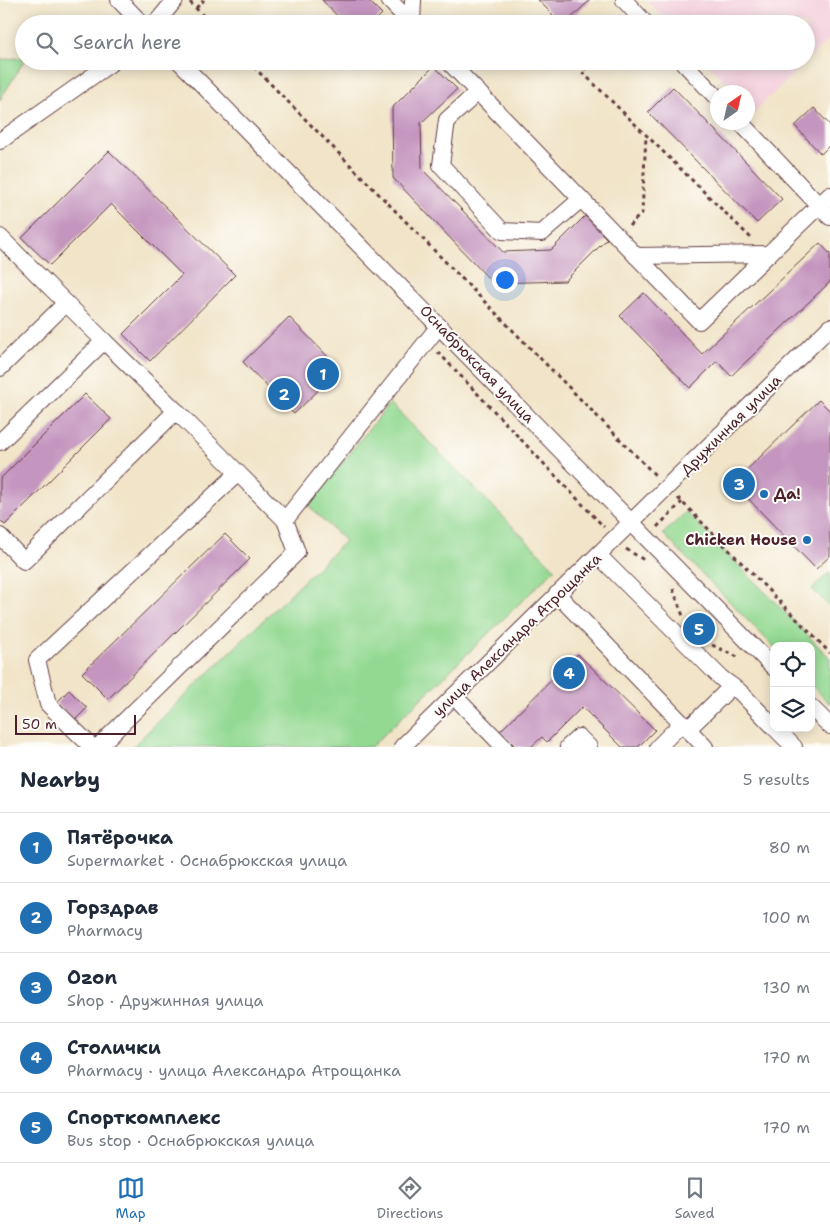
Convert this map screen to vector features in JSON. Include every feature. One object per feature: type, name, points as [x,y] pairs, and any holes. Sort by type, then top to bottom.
[{"type":"street","points":[[119,0],[133,15]]},
{"type":"street","points":[[162,15],[175,0]]},
{"type":"street","points":[[390,0],[404,15]]},
{"type":"street","points":[[412,15],[413,0]]},
{"type":"street","points":[[624,0],[638,15]]},
{"type":"street","points":[[0,141],[101,70]]},
{"type":"street","name":"Оснабрюкская улица","points":[[188,70],[770,664]]},
{"type":"street","points":[[457,70],[698,322],[769,254],[826,206],[748,130]]},
{"type":"street","points":[[691,70],[710,91]]},
{"type":"street","points":[[478,92],[447,120],[441,164],[502,230],[542,233],[581,199]]},
{"type":"street","points":[[0,237],[285,520],[297,552],[98,747]]},
{"type":"street","points":[[636,256],[769,254]]},
{"type":"street","points":[[0,368],[66,303]]},
{"type":"street","points":[[285,520],[439,326]]},
{"type":"street","name":"Дружинная улица","points":[[632,523],[828,332]]},
{"type":"street","points":[[0,442],[104,341]]},
{"type":"street","points":[[0,536],[24,561],[176,411]]},
{"type":"street","points":[[92,747],[48,704],[37,660],[238,473]]},
{"type":"street","name":"улица Александра Атрощанка","points":[[402,747],[632,523]]},
{"type":"street","points":[[598,555],[721,678],[770,722]]},
{"type":"street","points":[[558,594],[705,747]]},
{"type":"street","points":[[658,747],[732,686]]},
{"type":"street","points":[[454,696],[504,747]]},
{"type":"street","points":[[815,710],[830,726]]},
{"type":"street","points":[[780,732],[794,747]]},
{"type":"street","points":[[568,747],[579,737],[589,747]]},
{"type":"path","points":[[188,0],[203,15]]},
{"type":"path","points":[[196,8],[204,0]]},
{"type":"path","points":[[257,70],[830,653]]},
{"type":"path","points":[[584,70],[582,72],[753,240]]},
{"type":"path","points":[[629,226],[642,212],[646,135]]},
{"type":"path","points":[[427,341],[615,538],[630,553],[644,560],[651,567]]},
{"type":"path","points":[[673,587],[682,615],[688,621]]},
{"type":"path","points":[[705,638],[711,644],[746,660]]},
{"type":"shaded area","points":[[646,0],[830,0],[830,38],[815,53],[815,15],[660,15]]},
{"type":"shaded area","points":[[714,70],[797,70],[755,111],[755,85],[728,85]]},
{"type":"green space","points":[[15,58],[15,70],[18,70],[0,100],[0,60]]},
{"type":"green space","points":[[390,403],[555,569],[371,747],[132,747],[345,541],[308,505]]},
{"type":"green space","points":[[686,512],[814,642],[770,643],[663,534]]},
{"type":"green space","points":[[830,572],[830,607],[812,589]]},
{"type":"green space","points":[[815,643],[830,658],[830,704],[815,689]]},
{"type":"building","points":[[322,0],[368,0],[382,14],[381,15],[336,15]]},
{"type":"building","points":[[538,0],[590,0],[574,15],[553,15]]},
{"type":"building","points":[[430,70],[438,70],[457,89],[421,123],[422,169],[503,252],[551,250],[585,216],[607,239],[565,281],[493,283],[393,178],[392,108]]},
{"type":"building","points":[[673,87],[710,125],[710,130],[715,130],[782,199],[757,223],[648,112]]},
{"type":"building","points":[[814,108],[830,125],[830,145],[821,154],[795,126]]},
{"type":"building","points":[[109,151],[235,275],[150,361],[123,334],[182,275],[111,204],[50,265],[22,238]]},
{"type":"building","points":[[820,243],[830,254],[830,282],[731,376],[717,361],[690,388],[620,316],[644,293],[702,354]]},
{"type":"building","points":[[289,317],[340,369],[294,414],[243,362]]},
{"type":"building","points":[[85,394],[111,419],[5,525],[0,520],[0,479]]},
{"type":"building","points":[[819,400],[830,411],[830,556],[816,569],[733,483]]},
{"type":"building","points":[[225,534],[250,559],[108,699],[82,673]]},
{"type":"building","points":[[578,654],[655,730],[638,747],[622,747],[582,707],[547,742],[542,737],[531,747],[516,747],[500,731]]},
{"type":"building","points":[[69,690],[87,708],[74,721],[56,703]]},
{"type":"place","name":"Пятёрочка","points":[[323,374]]},
{"type":"place","name":"Горздрав","points":[[284,394]]},
{"type":"place","name":"Ozon","points":[[739,484]]},
{"type":"place","name":"Да!","points":[[764,494]]},
{"type":"place","name":"Chicken House","points":[[807,540]]},
{"type":"place","name":"Спорткомплекс","points":[[699,629]]},
{"type":"place","name":"Столички","points":[[569,673]]}]
